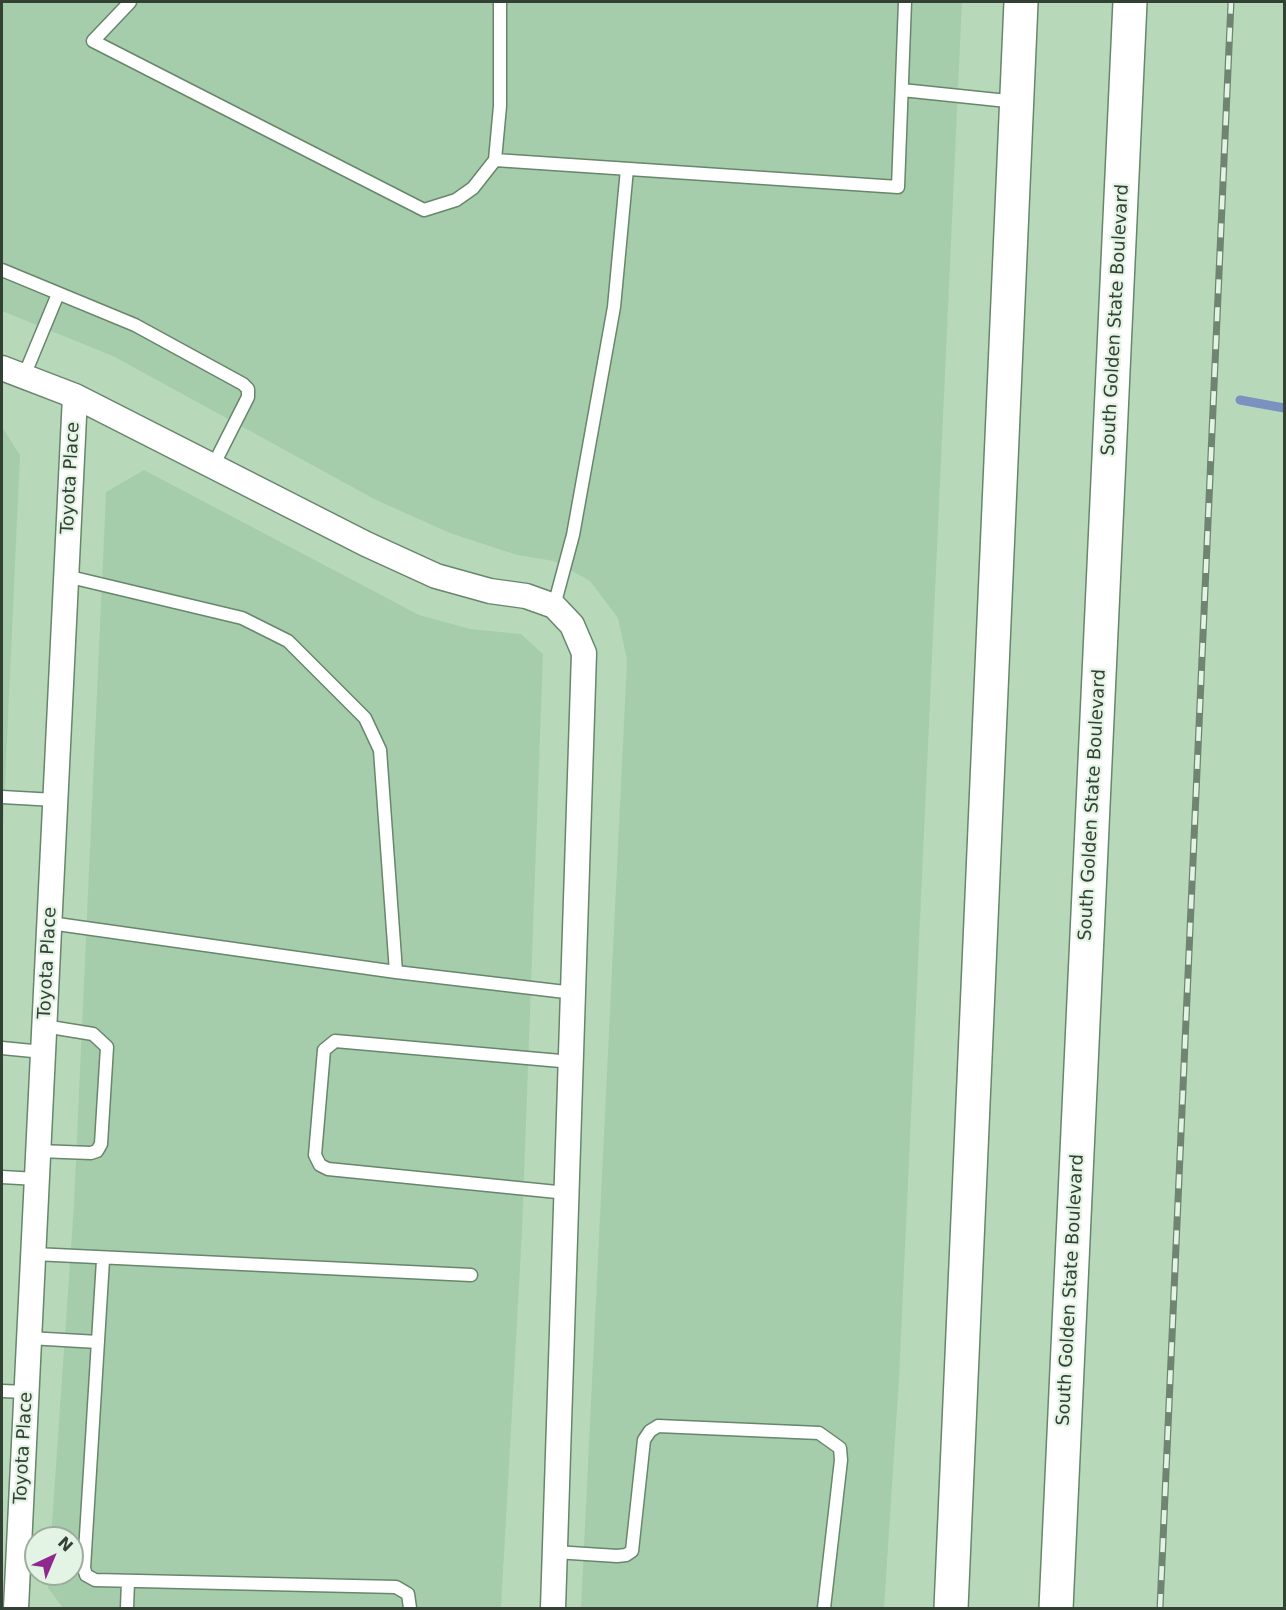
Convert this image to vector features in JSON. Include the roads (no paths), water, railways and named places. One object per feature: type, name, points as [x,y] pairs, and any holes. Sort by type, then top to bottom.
[{"type":"main road","points":[[951,1608],[1021,2]]},
{"type":"main road","name":"South Golden State Boulevard","points":[[1056,1608],[1130,2]]},
{"type":"street","name":"Toyota Place","points":[[13,372],[75,396],[16,1608]]},
{"type":"street","points":[[75,396],[366,544],[436,576],[490,591],[526,596],[554,606],[572,625],[584,653],[553,1608]]},
{"type":"lane","points":[[130,2],[93,41],[424,210],[456,200],[473,188],[495,160],[500,106],[500,2]]},
{"type":"lane","points":[[495,160],[898,187],[905,2]]},
{"type":"lane","points":[[902,90],[1017,102]]},
{"type":"lane","points":[[554,606],[573,535],[614,307],[627,169]]},
{"type":"lane","points":[[2,270],[135,325],[243,384],[248,389],[248,397],[213,466]]},
{"type":"lane","points":[[13,372],[58,294]]},
{"type":"lane","points":[[66,576],[242,618],[288,641],[365,718],[380,750],[396,972]]},
{"type":"lane","points":[[2,797],[55,800]]},
{"type":"lane","points":[[50,923],[396,972],[574,993]]},
{"type":"lane","points":[[38,1151],[91,1153],[97,1151],[101,1144],[107,1047],[93,1034],[45,1026]]},
{"type":"lane","points":[[567,1193],[328,1169],[320,1165],[315,1155],[324,1050],[329,1043],[335,1041],[572,1062]]},
{"type":"lane","points":[[2,1048],[43,1052]]},
{"type":"lane","points":[[2,1177],[37,1179]]},
{"type":"lane","points":[[34,1254],[103,1260],[471,1275]]},
{"type":"lane","points":[[103,1260],[84,1568],[90,1579],[396,1587],[408,1594],[410,1608]]},
{"type":"lane","points":[[29,1338],[98,1342]]},
{"type":"lane","points":[[2,1390],[27,1392]]},
{"type":"lane","points":[[555,1552],[616,1556],[626,1555],[632,1551],[644,1440],[650,1431],[658,1426],[819,1433],[840,1448],[841,1460],[824,1608]]},
{"type":"lane","points":[[127,1608],[128,1581]]},
{"type":"waterway","points":[[1240,400],[1284,408]]},
{"type":"railway","points":[[1160,1608],[1231,2]]}]
